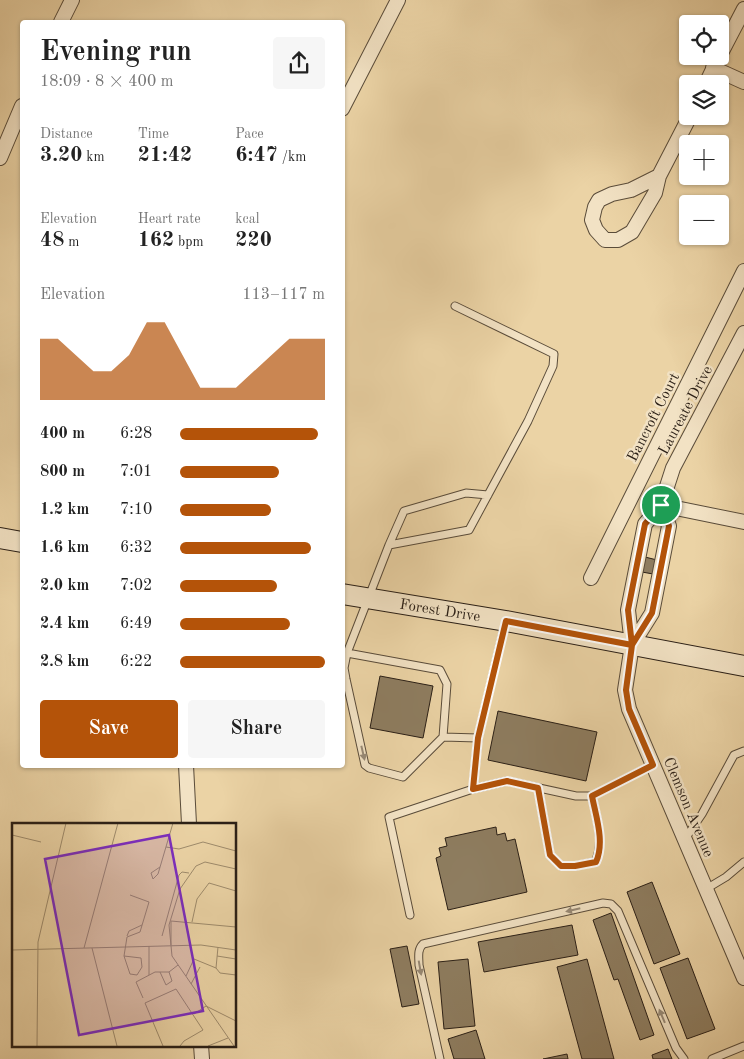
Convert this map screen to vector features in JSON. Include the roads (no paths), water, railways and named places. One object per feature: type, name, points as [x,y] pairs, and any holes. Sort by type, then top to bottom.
[{"type":"main road","points":[[0,538],[20,542]]},
{"type":"main road","name":"Forest Drive","points":[[345,594],[506,621],[744,666]]},
{"type":"street","points":[[62,20],[72,0]]},
{"type":"street","points":[[345,103],[398,0]]},
{"type":"street","points":[[729,38],[744,9]]},
{"type":"street","points":[[724,65],[744,82]]},
{"type":"street","points":[[0,158],[20,111]]},
{"type":"street","points":[[659,176],[631,190],[612,194],[600,200],[595,207],[592,220],[596,230],[605,240],[618,240],[632,232],[655,194],[659,176],[685,125]]},
{"type":"street","name":"Bancroft Court","points":[[591,578],[744,271]]},
{"type":"street","name":"Laureate Drive","points":[[632,645],[628,610],[645,524],[661,505],[673,468],[744,333]]},
{"type":"street","points":[[661,505],[744,522]]},
{"type":"street","points":[[632,645],[652,613],[669,526],[661,505]]},
{"type":"street","name":"Clemson Avenue","points":[[632,645],[626,690],[629,709],[744,978]]},
{"type":"street","points":[[186,768],[189,823]]},
{"type":"street","points":[[202,1046],[202,1059]]},
{"type":"lane","points":[[389,545],[469,530],[528,421],[553,366],[554,354],[455,306]]},
{"type":"lane","points":[[345,661],[346,654],[404,511],[466,493],[488,495]]},
{"type":"lane","points":[[473,789],[478,738],[506,621]]},
{"type":"lane","points":[[345,674],[365,765],[404,777],[443,737],[447,684],[440,670],[346,654]]},
{"type":"lane","points":[[443,737],[478,738]]},
{"type":"lane","points":[[685,840],[702,814],[734,755],[744,751]]},
{"type":"lane","points":[[410,915],[389,817],[473,789],[507,781],[576,796],[592,796],[653,765]]},
{"type":"lane","points":[[538,788],[550,855],[561,866],[575,866],[596,862],[600,853],[600,841],[592,796]]},
{"type":"lane","points":[[706,889],[726,877],[744,862]]},
{"type":"lane","points":[[440,1059],[419,965],[419,947],[423,944],[603,903],[616,907],[676,1048],[684,1059]]},
{"type":"lane","points":[[712,1059],[744,1046]]}]
